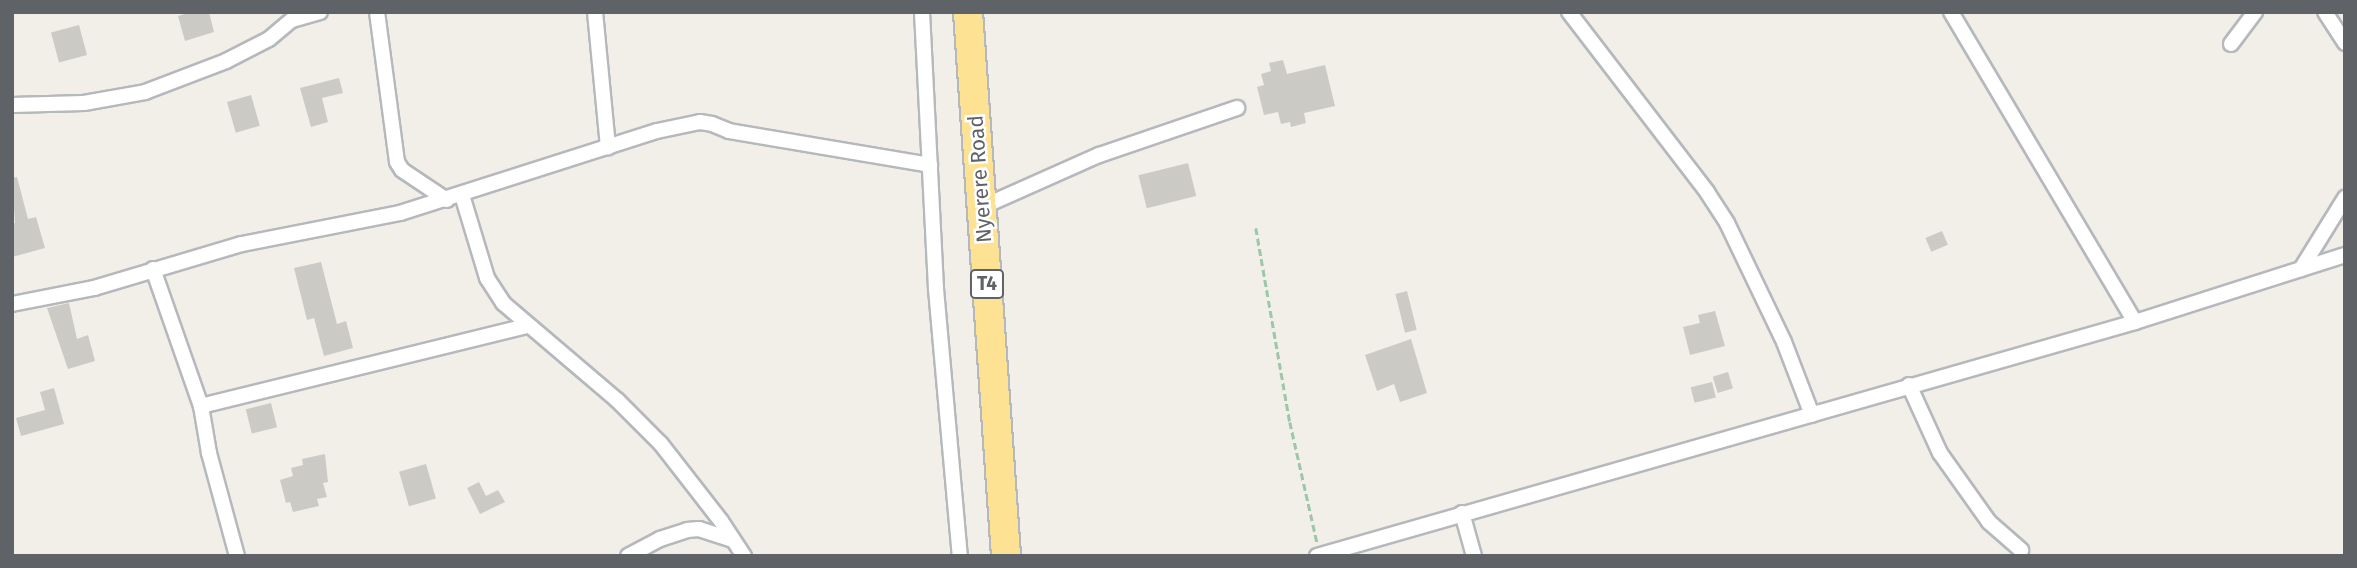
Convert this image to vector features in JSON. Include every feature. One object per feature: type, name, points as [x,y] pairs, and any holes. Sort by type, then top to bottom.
[{"type":"highway","name":"Nyerere Road","points":[[968,12],[1006,556]]},
{"type":"street","points":[[12,105],[84,103],[145,92],[226,61],[269,39],[289,16],[320,12]]},
{"type":"street","points":[[377,12],[397,162],[402,170],[455,197],[487,278],[503,303],[526,326],[617,400],[661,444],[721,520],[744,556]]},
{"type":"street","points":[[595,12],[608,147]]},
{"type":"street","points":[[922,12],[936,289],[960,556]]},
{"type":"street","points":[[1569,12],[1707,192],[1727,223],[1784,342],[1812,415]]},
{"type":"street","points":[[1951,12],[2135,321]]},
{"type":"street","points":[[2231,44],[2255,12]]},
{"type":"street","points":[[2325,12],[2345,43]]},
{"type":"street","points":[[982,207],[1099,155],[1237,107]]},
{"type":"street","points":[[12,304],[94,288],[242,244],[455,197],[657,131],[700,122],[729,131],[930,165]]},
{"type":"street","points":[[2301,269],[2345,198]]},
{"type":"street","points":[[1319,555],[2135,321],[2345,255]]},
{"type":"street","points":[[153,269],[201,406],[209,453],[237,556]]},
{"type":"street","points":[[201,406],[526,326]]},
{"type":"street","points":[[1909,385],[1940,453],[1989,522],[2021,550]]},
{"type":"street","points":[[1462,513],[1474,556]]},
{"type":"street","points":[[628,556],[660,539],[687,530],[699,529],[732,540]]},
{"type":"path","points":[[1256,228],[1290,422],[1319,555]]},
{"type":"building","points":[[191,12],[209,12],[214,32],[185,41],[178,16]]},
{"type":"building","points":[[79,25],[87,55],[59,62],[51,33]]},
{"type":"building","points":[[1283,60],[1287,74],[1325,65],[1335,106],[1304,113],[1306,123],[1291,127],[1290,122],[1281,124],[1278,112],[1264,115],[1257,87],[1264,85],[1261,74],[1271,71],[1269,63]]},
{"type":"building","points":[[339,78],[343,93],[322,98],[328,122],[311,127],[300,88]]},
{"type":"building","points":[[251,95],[260,126],[236,133],[227,102]]},
{"type":"building","points":[[1188,163],[1196,196],[1147,208],[1139,175]]},
{"type":"building","points":[[17,177],[28,219],[36,217],[45,248],[12,257],[12,224],[15,223],[12,178]]},
{"type":"building","points":[[1942,231],[1948,245],[1931,252],[1925,238]]},
{"type":"building","points":[[321,262],[337,324],[346,321],[353,348],[324,356],[314,318],[307,320],[294,268]]},
{"type":"building","points":[[1407,291],[1417,330],[1405,333],[1395,294]]},
{"type":"building","points":[[69,303],[77,339],[88,335],[95,361],[68,369],[47,308]]},
{"type":"building","points":[[1715,311],[1725,346],[1690,355],[1683,327],[1700,323],[1698,315]]},
{"type":"building","points":[[1411,339],[1427,393],[1400,402],[1394,384],[1377,391],[1365,355]]},
{"type":"building","points":[[1728,372],[1733,388],[1718,393],[1713,377]]},
{"type":"building","points":[[1712,382],[1716,398],[1695,403],[1691,387]]},
{"type":"building","points":[[54,388],[64,424],[21,436],[16,418],[45,410],[40,392]]},
{"type":"building","points":[[271,403],[277,427],[252,434],[246,409]]},
{"type":"building","points":[[325,454],[328,482],[323,483],[327,497],[317,499],[319,506],[293,512],[290,502],[286,503],[280,480],[293,476],[291,468],[303,465],[302,459]]},
{"type":"building","points":[[426,464],[436,499],[409,506],[399,472]]},
{"type":"building","points":[[479,482],[486,496],[498,490],[505,502],[480,514],[467,488]]}]
